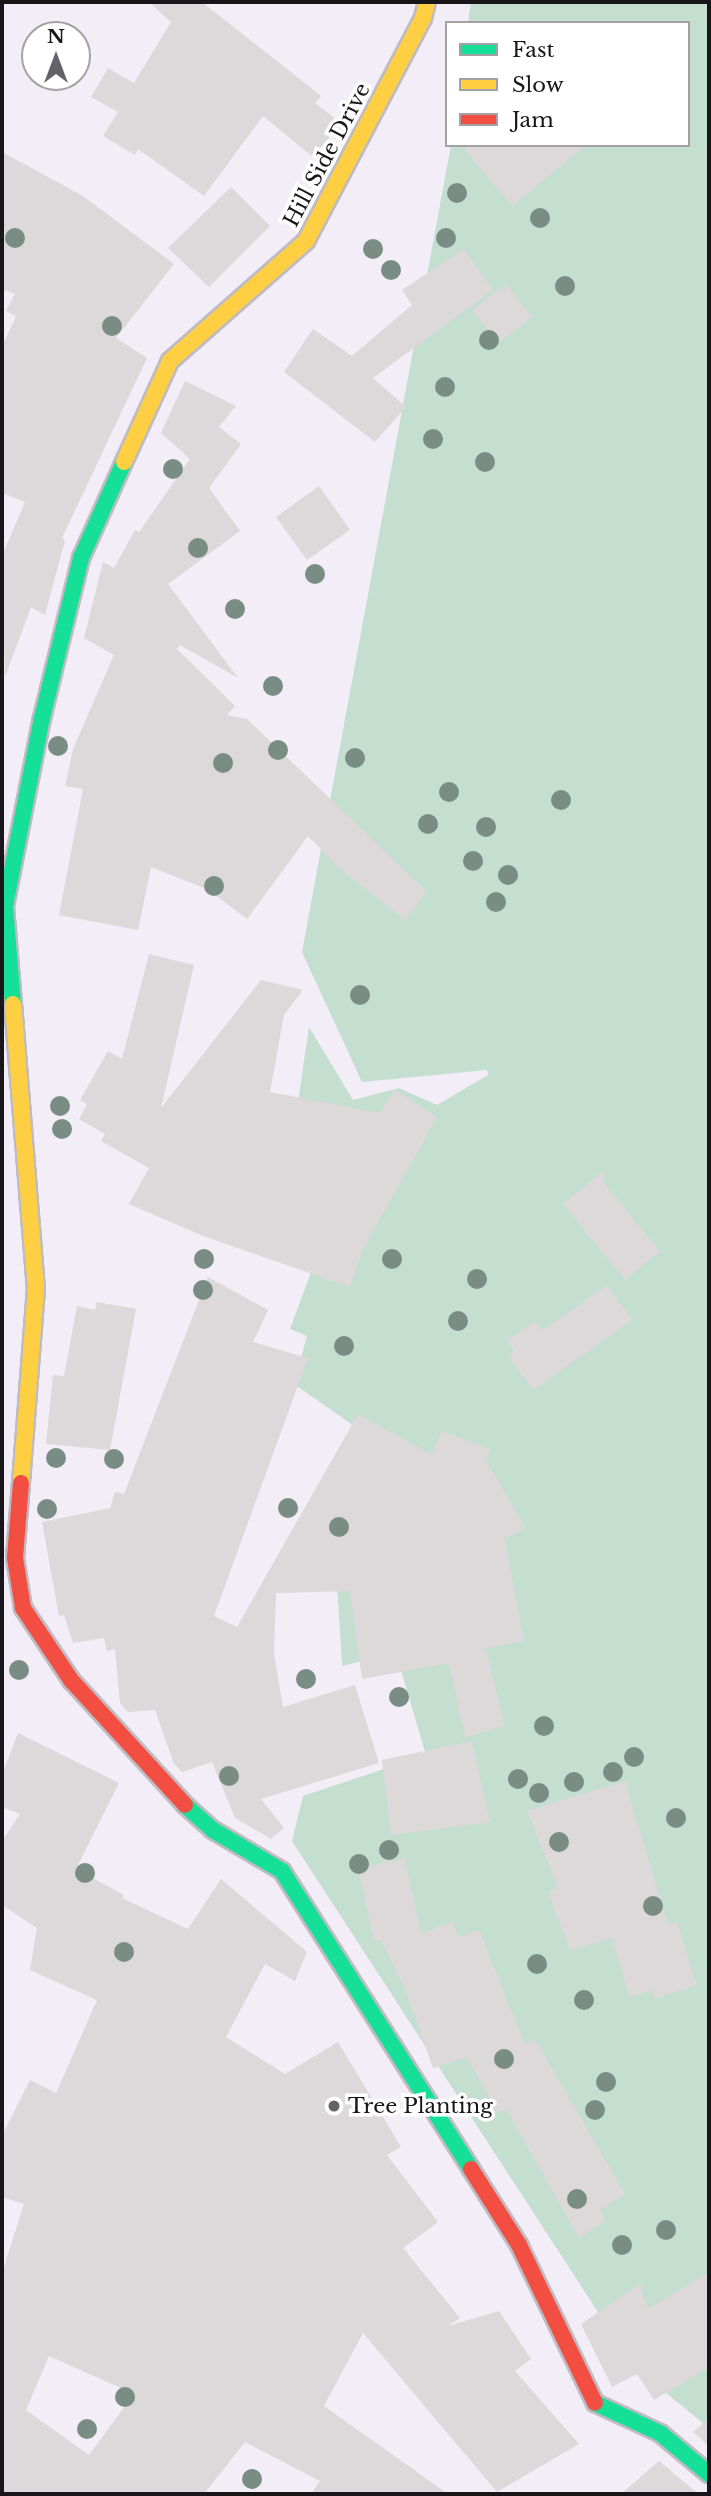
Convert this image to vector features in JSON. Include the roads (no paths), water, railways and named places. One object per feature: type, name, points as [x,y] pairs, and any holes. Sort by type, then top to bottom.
[{"type":"street","name":"Hill Side Drive","points":[[427,2],[423,18],[306,241],[170,361],[81,558],[42,718],[5,906],[36,1288],[15,1558],[23,1608],[71,1680],[159,1781],[213,1830],[282,1871],[519,2245],[596,2405],[660,2433],[709,2474]]},
{"type":"place","name":"Tree Planting","points":[[334,2106]]}]
